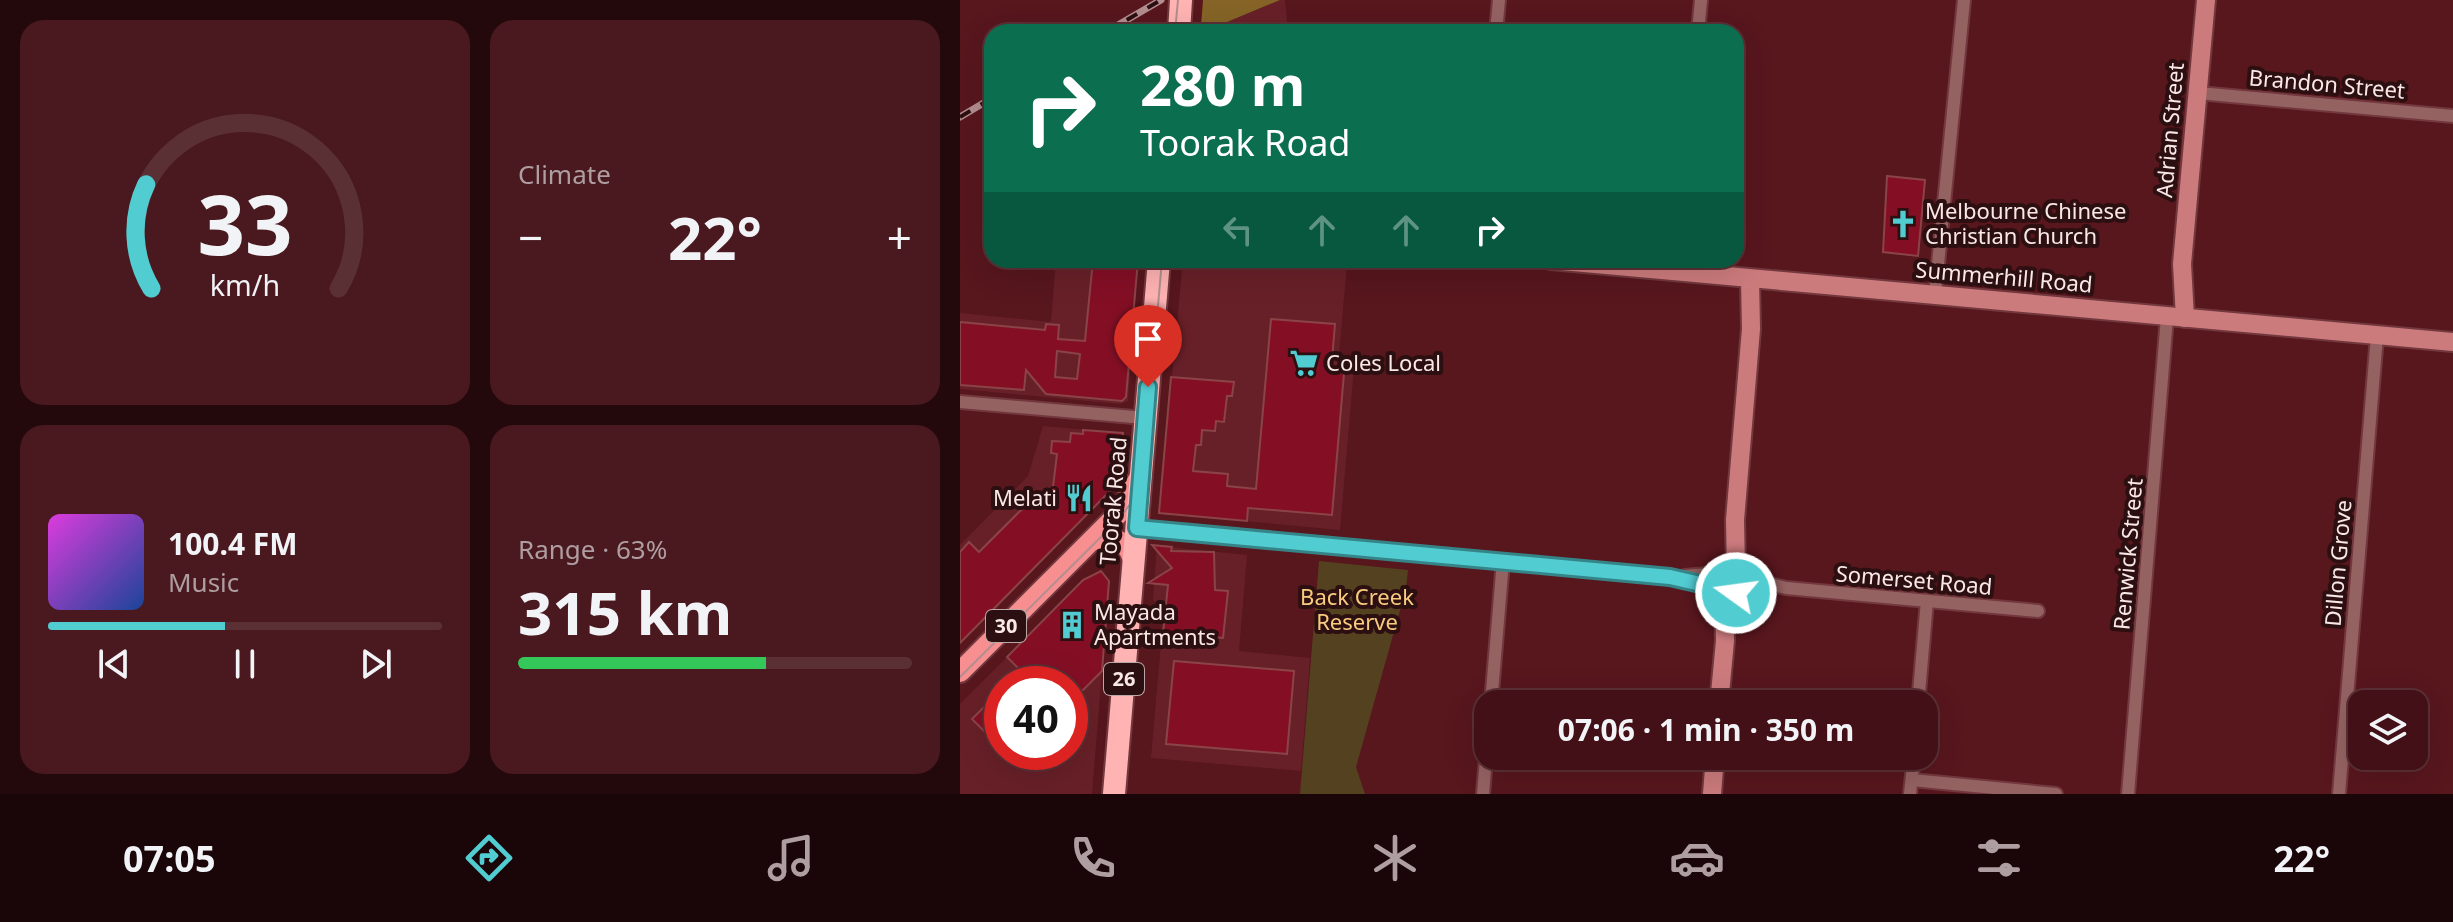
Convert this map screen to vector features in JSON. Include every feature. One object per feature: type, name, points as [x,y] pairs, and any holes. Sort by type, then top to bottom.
[{"type":"highway","points":[[1180,24],[1181,0]]},
{"type":"highway","name":"Toorak Road","points":[[1114,794],[1158,268]]},
{"type":"main road","name":"Adrian Street","points":[[2174,317],[2182,264],[2206,0]]},
{"type":"main road","name":"Summerhill Road","points":[[1687,268],[1755,279],[2453,342]]},
{"type":"main road","points":[[1720,690],[1755,279]]},
{"type":"main road","name":"30","points":[[960,672],[1126,506],[1141,468]]},
{"type":"main road","points":[[1093,540],[1110,538],[1122,541],[1134,564]]},
{"type":"main road","points":[[1712,794],[1714,770]]},
{"type":"street","points":[[1497,24],[1499,0]]},
{"type":"street","points":[[1699,24],[1701,0]]},
{"type":"street","points":[[1935,295],[1964,0]]},
{"type":"street","name":"Brandon Street","points":[[2198,93],[2453,116]]},
{"type":"street","name":"Renwick Street","points":[[2128,794],[2174,317]]},
{"type":"street","name":"Dillon Grove","points":[[2339,794],[2377,336]]},
{"type":"street","points":[[960,402],[1145,418]]},
{"type":"street","name":"Somerset Road","points":[[1137,528],[2038,611]]},
{"type":"street","points":[[1492,690],[1503,561]]},
{"type":"street","points":[[1919,690],[1927,601]]},
{"type":"street","points":[[1483,794],[1485,770]]},
{"type":"street","points":[[1910,794],[1913,770]]},
{"type":"street","points":[[1912,780],[2056,794]]},
{"type":"shaded area","points":[[1203,0],[1280,0],[1222,24],[1201,24]]},
{"type":"shaded area","points":[[1280,0],[1285,0],[1287,24],[1222,24]]},
{"type":"shaded area","points":[[1055,268],[1137,268],[1128,401],[1120,404],[960,389],[960,313],[1051,322]]},
{"type":"shaded area","points":[[1182,268],[1347,268],[1338,366],[1354,368],[1340,530],[1159,513]]},
{"type":"shaded area","points":[[1043,426],[1123,433],[1112,489],[960,643],[960,545],[1028,476]]},
{"type":"shaded area","points":[[1157,546],[1247,555],[1239,651],[1310,658],[1301,771],[1151,758],[1164,609],[1153,600]]},
{"type":"shaded area","points":[[1007,657],[1016,666],[998,666]]},
{"type":"shaded area","points":[[1102,671],[1092,794],[960,794],[960,704],[984,680],[984,770],[1088,770],[1088,685]]},
{"type":"green space","name":"Back Creek Reserve","points":[[1319,561],[1408,570],[1406,589],[1356,767],[1365,794],[1300,794]]},
{"type":"building","name":"Melbourne Chinese Christian Church","points":[[1887,176],[1925,180],[1918,256],[1883,252]]},
{"type":"building","points":[[1092,268],[1137,268],[1126,397],[1122,401],[1046,394],[1026,370],[1024,390],[960,385],[960,322],[1045,330],[1046,324],[1059,325],[1058,339],[1085,341]],"holes":[[[1057,351],[1080,354],[1077,379],[1055,377]]]},
{"type":"building","points":[[1271,319],[1335,324],[1331,372],[1344,373],[1332,515],[1248,508],[1247,521],[1159,513],[1171,377],[1234,382],[1232,396],[1227,396],[1224,422],[1216,421],[1215,431],[1202,430],[1201,445],[1196,445],[1193,471],[1228,474],[1227,486],[1256,489]]},
{"type":"building","points":[[1083,430],[1123,433],[1112,489],[960,643],[960,552],[969,542],[979,552],[1042,494],[1051,503],[1057,454],[1051,453],[1052,441],[1070,442],[1071,433],[1083,434]]},
{"type":"building","points":[[1152,545],[1172,547],[1171,551],[1214,552],[1215,590],[1228,591],[1223,638],[1163,633],[1168,585],[1148,583],[1172,568]]},
{"type":"building","name":"Mayada Apartments","points":[[1101,571],[1109,581],[1102,671],[1088,685],[1088,666],[1016,666],[1007,657],[1083,580]]},
{"type":"building","points":[[1174,661],[1294,671],[1287,754],[1166,744]]},
{"type":"building","points":[[984,707],[984,731],[972,719]]},
{"type":"tram line","points":[[1176,24],[1178,0]]},
{"type":"tram line","points":[[960,677],[1119,519],[1137,495],[1143,477],[1161,268]]},
{"type":"railway","points":[[1120,24],[1161,0]]},
{"type":"railway","points":[[960,117],[984,103]]},
{"type":"place","name":"Melbourne Chinese Christian Church","points":[[1903,224]]},
{"type":"place","name":"Coles Local","points":[[1304,363]]},
{"type":"place","name":"Melati","points":[[1079,498]]},
{"type":"place","name":"Mayada Apartments","points":[[1072,625]]},
{"type":"route","points":[[1148,387],[1137,528],[1670,577],[1718,588],[1728,595],[1736,593]]}]
